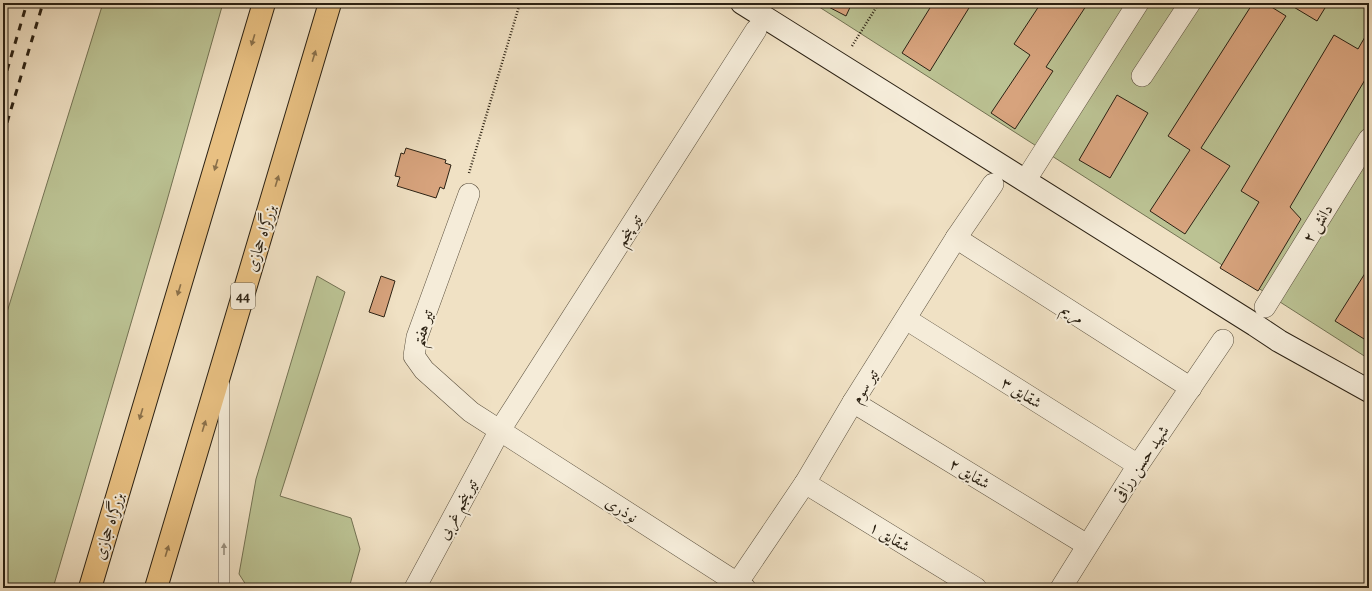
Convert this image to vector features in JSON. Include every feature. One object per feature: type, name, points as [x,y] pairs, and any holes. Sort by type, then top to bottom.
[{"type":"highway","name":"بزرگراه حجازی","points":[[90,588],[264,3]]},
{"type":"highway","name":"بزرگراه حجازی","points":[[156,588],[330,3]]},
{"type":"street","points":[[742,3],[1256,325],[1279,341],[1369,391]]},
{"type":"street","points":[[1025,181],[1138,3]]},
{"type":"street","points":[[1142,76],[1190,3]]},
{"type":"street","name":"تیر پنجم","points":[[500,430],[756,30]]},
{"type":"street","name":"دانش ۲","points":[[1265,307],[1369,139]]},
{"type":"street","name":"تیر سوم","points":[[739,586],[805,483],[853,402],[956,238],[993,184]]},
{"type":"street","name":"تیر هفتم","points":[[469,194],[417,336],[414,356],[424,370],[471,412],[500,430]]},
{"type":"street","name":"مریم","points":[[956,238],[1191,388]]},
{"type":"street","name":"شقایق ۳","points":[[906,319],[1138,465]]},
{"type":"street","name":"شهید حسن رزاقی","points":[[1061,588],[1138,465],[1223,340]]},
{"type":"street","name":"شقایق ۲","points":[[853,402],[1087,545]]},
{"type":"street","name":"نوذری","points":[[500,430],[739,586]]},
{"type":"street","name":"تیر پنجم غربی","points":[[415,588],[500,430]]},
{"type":"street","name":"شقایق ۱","points":[[805,483],[976,588]]},
{"type":"lane","points":[[224,359],[224,588]]},
{"type":"path","points":[[841,65],[879,3]]},
{"type":"green space","points":[[103,3],[223,3],[164,211],[53,588],[3,588],[3,325]]},
{"type":"green space","points":[[813,3],[1369,3],[1369,359]]},
{"type":"green space","points":[[317,276],[345,292],[280,496],[351,518],[360,549],[349,588],[248,588],[239,574],[256,479]]},
{"type":"building","points":[[821,3],[852,3],[846,16]]},
{"type":"building","points":[[933,3],[972,3],[930,71],[902,53]]},
{"type":"building","points":[[1041,3],[1088,3],[1046,67],[1053,71],[1015,129],[991,113],[1030,55],[1014,44]]},
{"type":"building","points":[[1253,3],[1265,3],[1286,16],[1201,148],[1230,166],[1185,234],[1150,211],[1190,150],[1168,136]]},
{"type":"building","points":[[1287,3],[1328,3],[1317,21]]},
{"type":"building","points":[[1369,30],[1369,73],[1290,207],[1301,219],[1258,291],[1220,268],[1259,202],[1241,191],[1334,35],[1358,49]]},
{"type":"building","points":[[1117,95],[1148,113],[1110,178],[1079,160]]},
{"type":"building","points":[[406,148],[446,160],[445,163],[451,165],[444,189],[440,187],[436,198],[397,186],[400,177],[395,176],[401,153],[404,154]]},
{"type":"building","points":[[1369,267],[1369,342],[1335,321]]},
{"type":"building","points":[[381,276],[395,281],[384,317],[369,312]]},
{"type":"railway","points":[[3,84],[27,3]]},
{"type":"railway","points":[[3,136],[43,3]]}]
